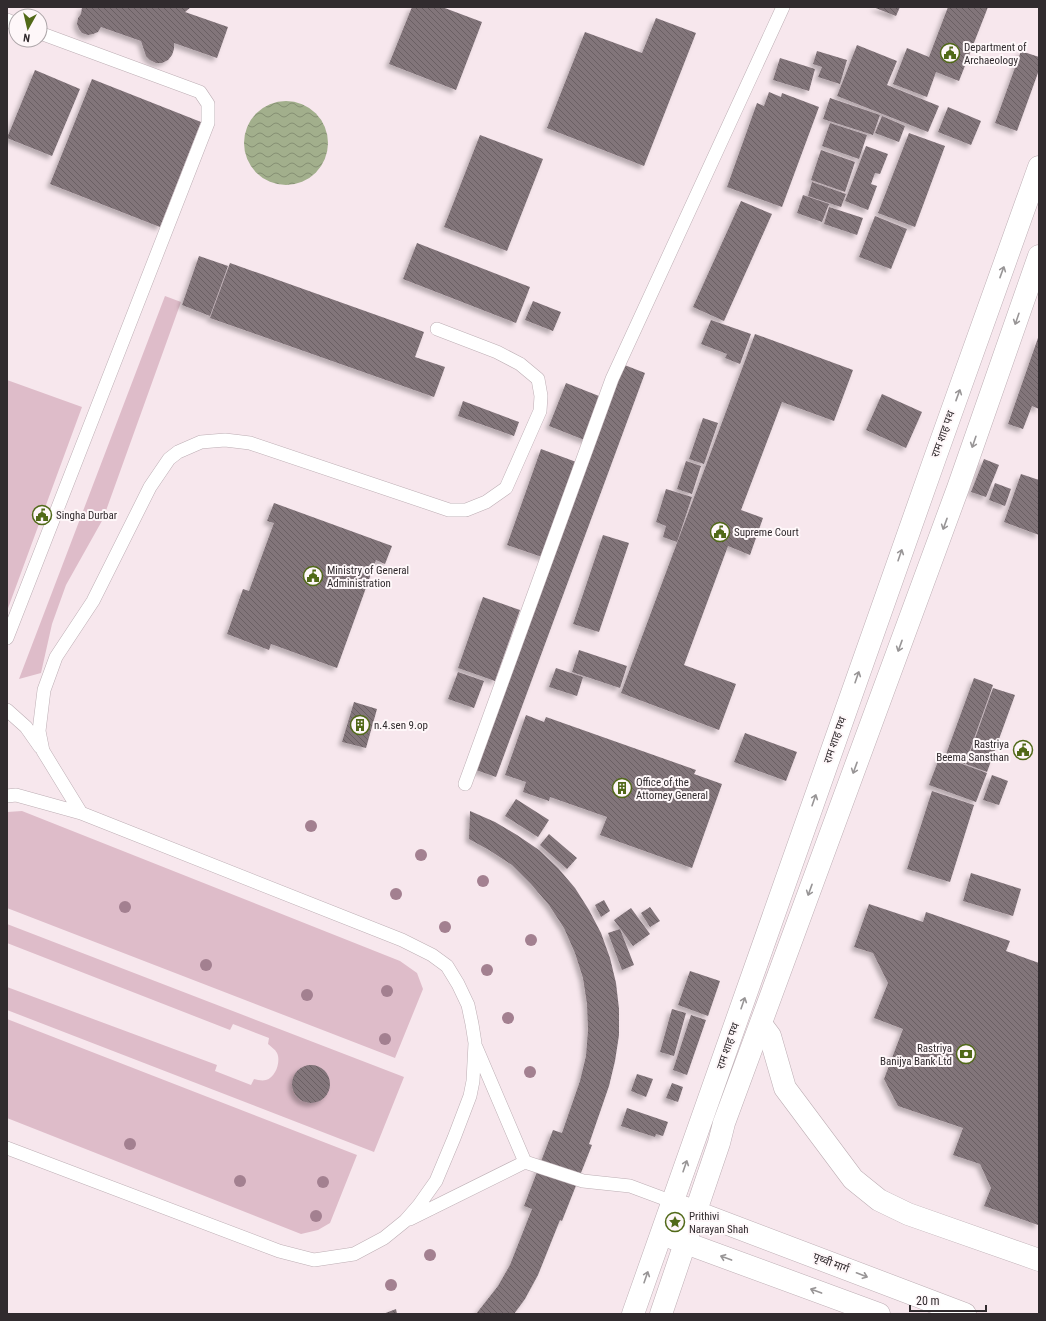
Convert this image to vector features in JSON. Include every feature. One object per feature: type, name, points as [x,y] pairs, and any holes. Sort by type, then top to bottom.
[{"type":"main road","name":"राम शाह पथ","points":[[633,1314],[1039,167]]},
{"type":"main road","name":"राम शाह पथ","points":[[661,1314],[719,1143],[724,1123],[955,495],[1039,256]]},
{"type":"main road","points":[[761,1024],[770,1036],[785,1088],[853,1179],[879,1200],[908,1214],[1039,1260]]},
{"type":"main road","name":"पृथ्वी मार्ग","points":[[672,1202],[965,1314]]},
{"type":"main road","points":[[661,1234],[879,1314]]},
{"type":"lane","points":[[465,784],[612,379],[783,7]]},
{"type":"lane","points":[[7,638],[208,123],[208,104],[200,92],[48,36]]},
{"type":"lane","points":[[43,752],[38,730],[40,712],[44,690],[56,657],[93,601],[150,487],[169,459],[178,452],[201,442],[213,440],[232,440],[250,443],[449,510],[466,510],[486,502],[506,488],[540,411],[541,396],[538,379],[520,364],[497,352],[437,329]]},
{"type":"lane","points":[[7,710],[26,728],[43,752],[81,814]]},
{"type":"lane","points":[[7,796],[16,795],[81,814],[402,940],[432,955],[447,966],[458,984],[468,1005],[475,1043],[470,1096],[436,1181],[419,1205],[405,1221],[384,1238],[354,1254],[314,1260],[279,1252],[7,1148]]},
{"type":"lane","points":[[475,1043],[526,1162]]},
{"type":"lane","points":[[7,1157],[30,1156]]},
{"type":"lane","points":[[405,1221],[526,1162],[583,1181],[630,1186],[672,1202]]},
{"type":"shaded area","points":[[165,296],[181,302],[103,519],[66,585],[52,624],[41,673],[19,679]]},
{"type":"shaded area","points":[[7,380],[82,407],[7,611]]},
{"type":"shaded area","points":[[22,811],[400,961],[417,973],[423,989],[395,1058],[7,908],[7,812]]},
{"type":"shaded area","points":[[7,924],[404,1077],[374,1152],[7,1010],[7,987],[217,1065],[215,1071],[251,1085],[254,1079],[266,1080],[270,1078],[275,1072],[278,1064],[277,1053],[268,1044],[269,1038],[233,1024],[230,1030],[7,943]]},
{"type":"shaded area","points":[[7,1019],[357,1155],[330,1223],[318,1230],[301,1234],[7,1118]]},
{"type":"water","points":[[286,101],[302,104],[316,113],[325,127],[328,143],[325,159],[316,173],[302,182],[286,185],[270,182],[256,173],[247,159],[244,143],[247,127],[256,113],[270,104]]},
{"type":"building","points":[[82,7],[191,7],[185,12],[228,27],[217,58],[174,43],[172,55],[168,60],[162,63],[156,63],[146,56],[141,41],[101,27],[98,32],[93,34],[88,35],[82,33],[77,24]]},
{"type":"building","points":[[412,7],[442,7],[482,22],[456,90],[389,64]]},
{"type":"building","points":[[873,7],[900,7],[896,16]]},
{"type":"building","name":"Department of Archaeology","points":[[948,7],[988,7],[959,81],[936,72],[927,97],[893,84],[907,48],[929,57]]},
{"type":"building","points":[[656,18],[696,33],[644,166],[547,128],[585,32],[642,53]]},
{"type":"building","points":[[857,45],[897,61],[887,85],[939,106],[928,132],[837,96]]},
{"type":"building","points":[[817,51],[847,60],[840,84],[818,77],[822,67],[813,64]]},
{"type":"building","points":[[1021,51],[1039,57],[1039,70],[1017,131],[995,123]]},
{"type":"building","points":[[780,58],[815,69],[809,91],[773,80]]},
{"type":"building","points":[[35,70],[80,89],[52,156],[7,138]]},
{"type":"building","points":[[92,79],[201,122],[160,227],[50,184]]},
{"type":"building","points":[[769,92],[781,97],[782,93],[819,107],[782,207],[727,187],[757,103],[764,106]]},
{"type":"building","points":[[830,98],[880,115],[873,135],[823,119]]},
{"type":"building","points":[[948,107],[981,121],[971,145],[938,132]]},
{"type":"building","points":[[882,116],[905,126],[899,142],[875,133]]},
{"type":"building","points":[[830,123],[867,135],[859,159],[822,146]]},
{"type":"building","points":[[909,133],[945,146],[915,227],[878,213]]},
{"type":"building","points":[[480,135],[543,159],[507,251],[444,227]]},
{"type":"building","points":[[866,146],[888,154],[880,174],[875,173],[871,184],[877,186],[868,210],[845,201]]},
{"type":"building","points":[[821,150],[855,162],[845,192],[811,180]]},
{"type":"building","points":[[812,182],[846,194],[841,207],[808,196]]},
{"type":"building","points":[[803,195],[829,204],[822,222],[797,213]]},
{"type":"building","points":[[741,201],[772,214],[724,321],[693,307]]},
{"type":"building","points":[[829,207],[863,218],[857,235],[824,224]]},
{"type":"building","points":[[875,216],[907,229],[891,269],[859,257]]},
{"type":"building","points":[[417,243],[530,287],[516,323],[403,279]]},
{"type":"building","points":[[199,256],[228,266],[210,316],[182,305]]},
{"type":"building","points":[[230,263],[424,332],[415,357],[445,367],[434,397],[210,318]]},
{"type":"building","points":[[533,301],[561,312],[553,331],[525,320]]},
{"type":"building","points":[[711,320],[751,334],[740,364],[725,358],[727,354],[701,344]]},
{"type":"building","name":"Supreme Court","points":[[755,334],[853,370],[834,421],[782,402],[741,510],[763,518],[750,555],[728,546],[684,665],[736,684],[719,730],[621,693]]},
{"type":"building","points":[[1039,335],[1039,409],[1032,406],[1023,429],[1008,424]]},
{"type":"building","points":[[622,364],[645,373],[496,777],[473,769]]},
{"type":"building","points":[[566,383],[604,398],[587,441],[549,426]]},
{"type":"building","points":[[882,394],[922,412],[906,448],[866,430]]},
{"type":"building","points":[[463,401],[519,422],[514,436],[458,416]]},
{"type":"building","points":[[703,418],[718,423],[704,464],[689,459]]},
{"type":"building","points":[[541,449],[579,463],[545,558],[507,545]]},
{"type":"building","points":[[984,459],[999,465],[986,497],[971,492]]},
{"type":"building","points":[[686,461],[701,466],[692,494],[677,489]]},
{"type":"building","points":[[1021,474],[1039,480],[1039,535],[1004,522]]},
{"type":"building","points":[[995,483],[1011,489],[1005,506],[989,500]]},
{"type":"building","points":[[666,489],[692,497],[677,542],[663,537],[666,526],[656,522]]},
{"type":"building","name":"Ministry of General Administration","points":[[274,503],[392,546],[385,564],[376,560],[337,668],[271,644],[269,650],[227,634],[243,589],[249,591],[274,523],[267,521]]},
{"type":"building","points":[[603,535],[629,543],[599,632],[573,624]]},
{"type":"building","points":[[483,597],[520,610],[495,681],[458,668]]},
{"type":"building","points":[[579,650],[627,666],[620,688],[572,672]]},
{"type":"building","points":[[556,668],[583,677],[577,696],[549,687]]},
{"type":"building","points":[[458,672],[484,681],[474,708],[448,699]]},
{"type":"building","points":[[974,678],[993,685],[965,764],[945,757]]},
{"type":"building","points":[[993,688],[1015,695],[987,772],[966,764]]},
{"type":"building","name":"n.4.sen 9.op","points":[[354,702],[377,709],[366,748],[342,742]]},
{"type":"building","name":"Office of the Attorney General","points":[[526,715],[544,722],[546,717],[696,770],[694,774],[722,784],[692,868],[600,835],[607,817],[550,797],[549,801],[523,792],[526,782],[505,775]]},
{"type":"building","points":[[745,733],[797,752],[786,781],[734,762]]},
{"type":"building","points":[[940,756],[987,773],[976,802],[929,785]]},
{"type":"building","points":[[992,775],[1008,781],[999,805],[983,800]]},
{"type":"building","points":[[932,791],[974,805],[950,882],[907,869]]},
{"type":"building","points":[[516,799],[549,820],[538,837],[505,816]]},
{"type":"building","points":[[470,811],[495,822],[539,850],[558,868],[575,888],[601,933],[610,958],[616,983],[619,1009],[619,1035],[615,1061],[609,1086],[589,1144],[592,1145],[562,1221],[560,1220],[538,1275],[525,1299],[514,1314],[476,1314],[498,1286],[510,1265],[532,1209],[524,1206],[553,1130],[562,1133],[580,1081],[586,1056],[588,1030],[587,1004],[583,978],[575,953],[564,928],[549,905],[512,865],[469,839]]},
{"type":"building","points":[[549,834],[577,858],[567,869],[540,845]]},
{"type":"building","points":[[971,873],[1021,889],[1013,916],[963,901]]},
{"type":"building","points":[[604,900],[610,911],[601,917],[595,905]]},
{"type":"building","name":"Rastriya Banijya Bank Ltd","points":[[869,904],[923,922],[926,912],[1010,941],[1006,951],[1039,963],[1038,1225],[984,1206],[991,1188],[980,1164],[953,1155],[963,1128],[898,1106],[884,1079],[903,1029],[874,1018],[888,983],[873,953],[854,947]]},
{"type":"building","points":[[650,907],[660,921],[650,927],[641,913]]},
{"type":"building","points":[[631,908],[650,934],[633,946],[614,920]]},
{"type":"building","points":[[620,929],[634,965],[622,970],[608,933]]},
{"type":"building","points":[[690,971],[720,981],[708,1016],[678,1005]]},
{"type":"building","points":[[672,1009],[686,1013],[674,1056],[660,1052]]},
{"type":"building","points":[[691,1015],[706,1020],[687,1075],[673,1070]]},
{"type":"building","points":[[311,1065],[321,1068],[327,1074],[330,1084],[327,1094],[321,1100],[311,1103],[301,1100],[295,1094],[292,1084],[295,1074],[301,1068]]},
{"type":"building","points":[[637,1074],[653,1079],[646,1097],[631,1091]]},
{"type":"building","points":[[672,1083],[683,1087],[678,1102],[666,1098]]},
{"type":"building","points":[[627,1108],[668,1122],[663,1136],[656,1134],[655,1137],[621,1126]]},
{"type":"building","points":[[396,1309],[397,1314],[383,1314]]},
{"type":"place","name":"Department of Archaeology","points":[[950,53]]},
{"type":"place","name":"Singha Durbar","points":[[42,515]]},
{"type":"place","name":"Supreme Court","points":[[720,532]]},
{"type":"place","name":"Ministry of General Administration","points":[[313,576]]},
{"type":"place","name":"n.4.sen 9.op","points":[[360,725]]},
{"type":"place","name":"Rastriya Beema Sansthan","points":[[1023,750]]},
{"type":"place","name":"Office of the Attorney General","points":[[622,788]]},
{"type":"place","name":"Rastriya Banijya Bank Ltd","points":[[966,1054]]},
{"type":"place","name":"Prithivi Narayan Shah","points":[[675,1222]]}]
